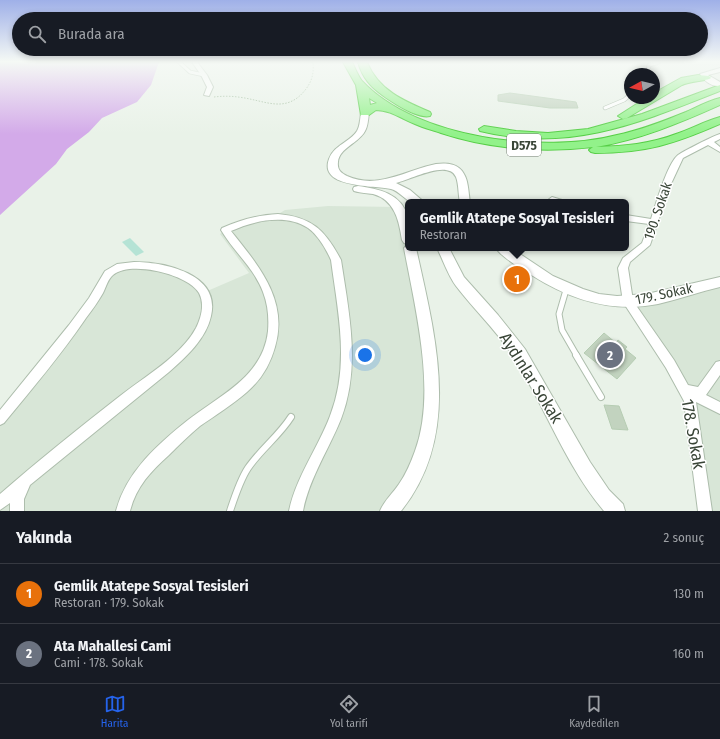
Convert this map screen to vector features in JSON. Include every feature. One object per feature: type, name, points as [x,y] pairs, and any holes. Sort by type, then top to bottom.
[{"type":"highway","points":[[361,86],[365,102],[364,113]]},
{"type":"highway","name":"D575","points":[[362,86],[376,99],[396,111],[436,128],[478,139],[517,145],[552,146],[601,142],[628,136],[668,124],[720,101]]},
{"type":"highway","name":"D575","points":[[377,86],[415,109],[447,121],[490,131],[568,135],[603,128],[670,107],[718,86]]},
{"type":"highway","points":[[660,94],[674,86]]},
{"type":"highway","points":[[603,128],[644,104]]},
{"type":"highway","points":[[364,113],[368,108],[373,106],[396,111]]},
{"type":"highway","points":[[552,146],[593,150],[629,148],[674,139],[720,120]]},
{"type":"street","points":[[207,95],[209,86]]},
{"type":"street","points":[[364,113],[361,131],[342,148],[333,161],[335,171],[352,186],[378,192],[392,200],[401,211],[405,228]]},
{"type":"street","name":"190. Sokak","points":[[628,302],[623,268],[626,260],[646,245],[674,167],[680,157],[720,136]]},
{"type":"street","points":[[709,142],[720,150]]},
{"type":"street","points":[[375,183],[401,179],[434,167],[447,167],[455,170],[459,174],[464,199]]},
{"type":"street","points":[[339,176],[354,182],[375,183],[399,188],[415,199]]},
{"type":"street","points":[[123,511],[130,489],[153,460],[197,422],[244,387],[260,371],[271,345],[274,328],[271,300],[265,286],[251,263],[224,230],[234,225],[272,218],[286,218],[311,226],[333,253],[336,260],[347,342],[346,378],[340,405],[299,496],[296,511]]},
{"type":"street","points":[[629,218],[654,222]]},
{"type":"street","points":[[389,511],[414,477],[421,460],[428,432],[430,410],[432,381],[428,344],[411,251]]},
{"type":"street","name":"Aydınlar Sokak","points":[[445,251],[460,281],[493,319],[520,354],[584,468],[603,496],[616,511]]},
{"type":"street","name":"179. Sokak","points":[[506,251],[537,273],[566,290],[599,299],[628,302],[650,299],[720,282]]},
{"type":"street","points":[[0,419],[65,340],[86,310],[106,276],[114,269],[134,266],[168,269],[195,281],[205,293],[207,308],[203,325],[180,356],[26,480],[0,503]]},
{"type":"street","name":"178. Sokak","points":[[628,302],[654,339],[685,390],[693,412],[705,511]]},
{"type":"street","points":[[685,390],[699,393],[720,366]]},
{"type":"street","points":[[704,388],[708,398],[718,407]]},
{"type":"street","points":[[685,390],[718,407]]},
{"type":"street","points":[[17,511],[17,500],[26,480]]},
{"type":"lane","points":[[605,108],[624,100]]},
{"type":"lane","points":[[566,290],[559,314],[562,330],[601,397]]},
{"type":"lane","points":[[230,511],[243,477],[249,467],[279,436],[291,418]]},
{"type":"path","points":[[207,95],[216,97],[230,96],[272,105],[287,104],[302,96],[308,86]]},
{"type":"shaded area","points":[[0,86],[150,86],[137,102],[102,118],[89,132],[67,149],[56,164],[0,215]]},
{"type":"shaded area","points":[[328,206],[398,207],[405,230],[405,251],[409,251],[428,344],[428,432],[389,511],[0,511],[0,419],[114,269],[161,267],[205,292],[249,273],[220,234],[225,230],[272,218],[285,210]]},
{"type":"shaded area","points":[[130,238],[144,252],[136,256],[122,242]]},
{"type":"shaded area","points":[[720,282],[720,511],[705,511],[693,412],[628,302]]},
{"type":"building","points":[[510,93],[576,102],[578,108],[550,108],[498,101],[498,95]]},
{"type":"building","points":[[604,333],[616,343],[618,340],[627,347],[625,349],[636,358],[617,379],[584,353]]},
{"type":"building","points":[[604,405],[619,406],[628,430],[612,429]]},
{"type":"place","name":"Gemlik Atatepe Sosyal Tesisleri","points":[[517,279]]},
{"type":"place","name":"Ata Mahallesi Cami","points":[[610,355]]}]
